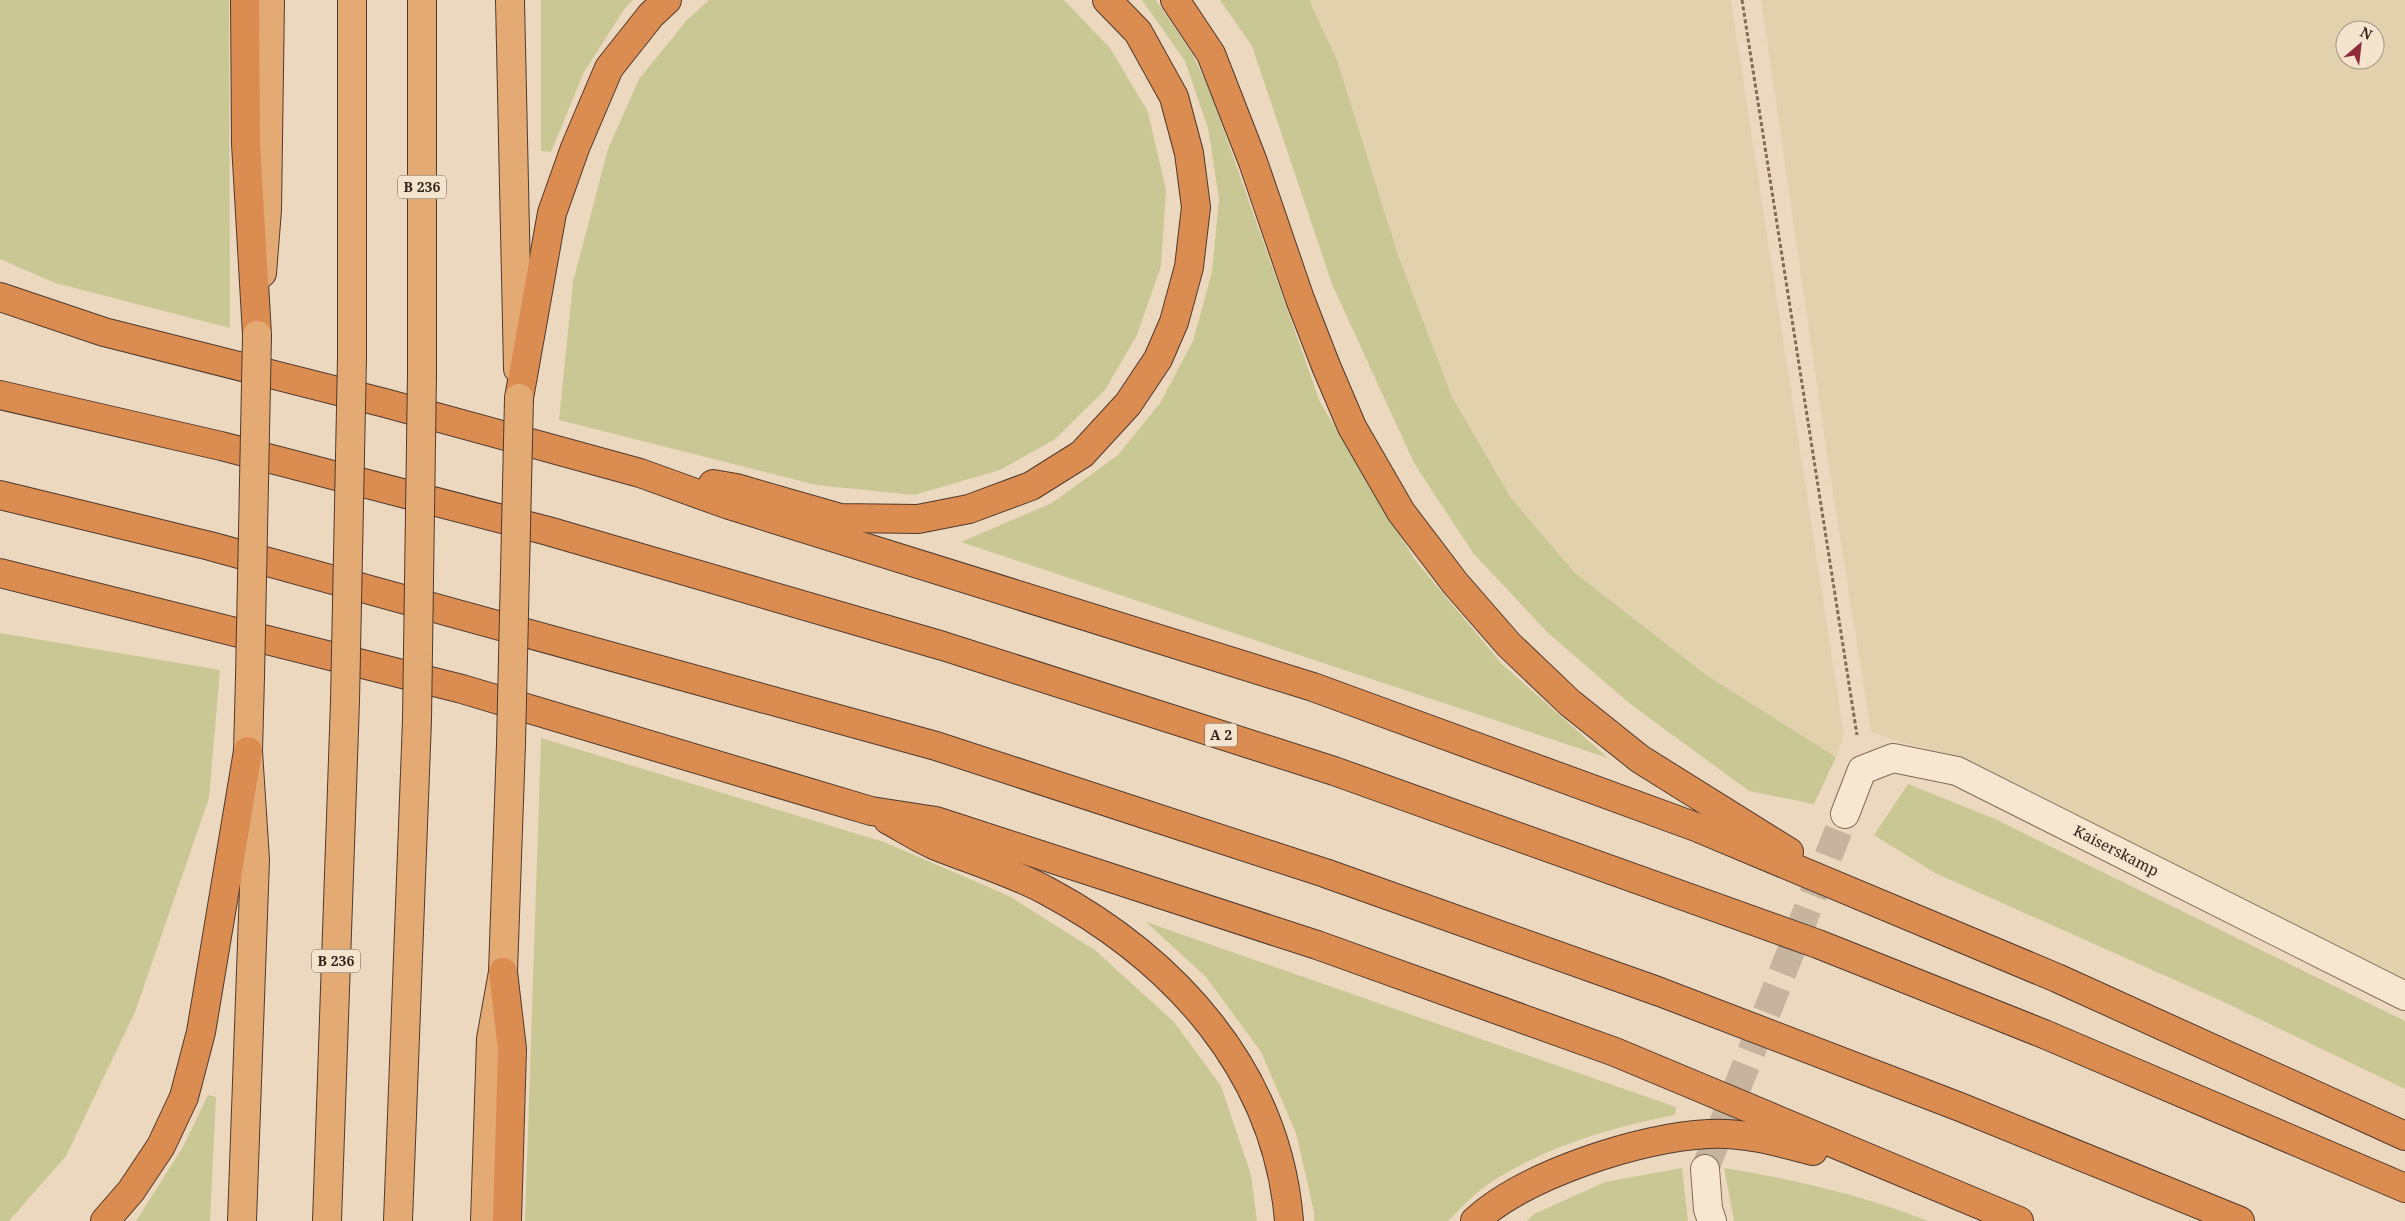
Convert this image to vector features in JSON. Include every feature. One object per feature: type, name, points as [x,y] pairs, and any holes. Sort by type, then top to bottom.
[{"type":"highway","points":[[245,0],[246,144],[257,335]]},
{"type":"highway","points":[[242,1221],[254,860],[248,751],[257,335],[267,210],[270,0]]},
{"type":"highway","name":"B 236","points":[[327,1221],[345,701],[352,358],[352,0]]},
{"type":"highway","name":"B 236","points":[[398,1221],[417,720],[422,374],[422,0]]},
{"type":"highway","points":[[485,1221],[491,1039],[503,972],[511,744],[519,398],[510,0]]},
{"type":"highway","points":[[519,398],[552,213],[575,148],[609,68],[651,15],[667,0]]},
{"type":"highway","points":[[640,473],[736,488],[840,518],[918,519],[969,509],[1031,486],[1082,454],[1128,404],[1158,359],[1174,322],[1189,267],[1196,207],[1189,153],[1174,97],[1138,32],[1107,0]]},
{"type":"highway","points":[[1175,0],[1211,54],[1253,162],[1300,299],[1352,427],[1401,512],[1455,582],[1510,645],[1570,703],[1640,759],[1865,898]]},
{"type":"highway","points":[[0,297],[104,332],[385,403],[640,473],[729,505],[1313,687],[1696,827],[2057,978],[2405,1136]]},
{"type":"highway","points":[[0,316],[104,332]]},
{"type":"highway","name":"A 2","points":[[0,394],[221,446],[558,534],[943,646],[1334,771],[1818,944],[2044,1034],[2405,1188]]},
{"type":"highway","points":[[0,495],[219,549],[936,746],[1325,873],[1651,988],[1960,1107],[2240,1221]]},
{"type":"highway","points":[[0,573],[462,689],[871,811],[936,821],[1326,949],[1614,1052],[2018,1221]]},
{"type":"highway","points":[[0,581],[42,583]]},
{"type":"highway","points":[[105,1221],[131,1191],[162,1146],[184,1097],[201,1032],[248,751]]},
{"type":"highway","points":[[871,811],[932,844],[1045,890],[1115,931],[1173,980],[1218,1031],[1251,1085],[1275,1148],[1289,1221]]},
{"type":"highway","points":[[503,972],[512,1048],[507,1221]]},
{"type":"highway","points":[[1475,1221],[1490,1207],[1556,1173],[1611,1152],[1663,1139],[1709,1134],[1761,1138],[1814,1151],[1967,1201]]},
{"type":"street","name":"Kaiserskamp","points":[[1862,770],[1893,758],[1957,771],[2405,996]]},
{"type":"street","points":[[1845,814],[1862,770]]},
{"type":"street","points":[[1705,1169],[1708,1209],[1712,1221]]},
{"type":"path","points":[[1742,0],[1862,770]]},
{"type":"shaded area","points":[[0,0],[229,0],[230,328],[55,283],[0,259]]},
{"type":"shaded area","points":[[541,0],[633,0],[625,8],[584,72],[551,152],[541,151]]},
{"type":"shaded area","points":[[709,0],[1064,0],[1110,48],[1148,112],[1166,190],[1161,266],[1137,335],[1105,390],[1054,440],[1000,470],[914,495],[816,485],[559,420],[573,282],[608,149],[639,79],[687,20]]},
{"type":"shaded area","points":[[1142,0],[1156,0],[1193,55],[1211,94],[1320,402],[1415,560],[1503,665],[1608,758],[961,542],[1052,503],[1118,455],[1160,403],[1193,341],[1212,272],[1219,199],[1208,128],[1185,61]]},
{"type":"shaded area","points":[[1220,0],[1309,0],[1337,60],[1398,255],[1452,397],[1511,498],[1575,573],[1709,677],[1836,757],[1814,804],[1749,791],[1629,703],[1547,632],[1473,553],[1414,463],[1332,284],[1252,46]]},
{"type":"shaded area","points":[[1309,0],[1731,0],[1844,735],[1836,757],[1709,677],[1575,573],[1511,498],[1452,398],[1398,255],[1337,60]]},
{"type":"shaded area","points":[[1761,0],[2405,0],[2405,986],[1959,756],[1900,742],[1871,732],[1831,481]]},
{"type":"shaded area","points":[[0,633],[220,670],[209,798],[135,1012],[66,1156],[9,1221],[0,1221]]},
{"type":"shaded area","points":[[541,738],[884,842],[1009,896],[1096,951],[1174,1022],[1221,1086],[1251,1175],[1257,1221],[525,1221]]},
{"type":"shaded area","points":[[1908,784],[1995,819],[2405,1021],[2405,1089],[2224,1002],[1935,873],[1874,835]]},
{"type":"shaded area","points":[[1146,922],[1676,1107],[1675,1115],[1601,1133],[1531,1160],[1487,1185],[1448,1221],[1314,1221],[1314,1212],[1296,1133],[1261,1052],[1206,977]]},
{"type":"shaded area","points":[[208,1095],[216,1097],[210,1221],[136,1221],[183,1147]]},
{"type":"shaded area","points":[[1682,1168],[1688,1221],[1527,1221],[1534,1214],[1605,1182]]},
{"type":"shaded area","points":[[1724,1168],[1776,1177],[1827,1189],[1878,1203],[1928,1221],[1734,1221]]},
{"type":"tunnel","points":[[1705,1169],[1845,814]]}]
